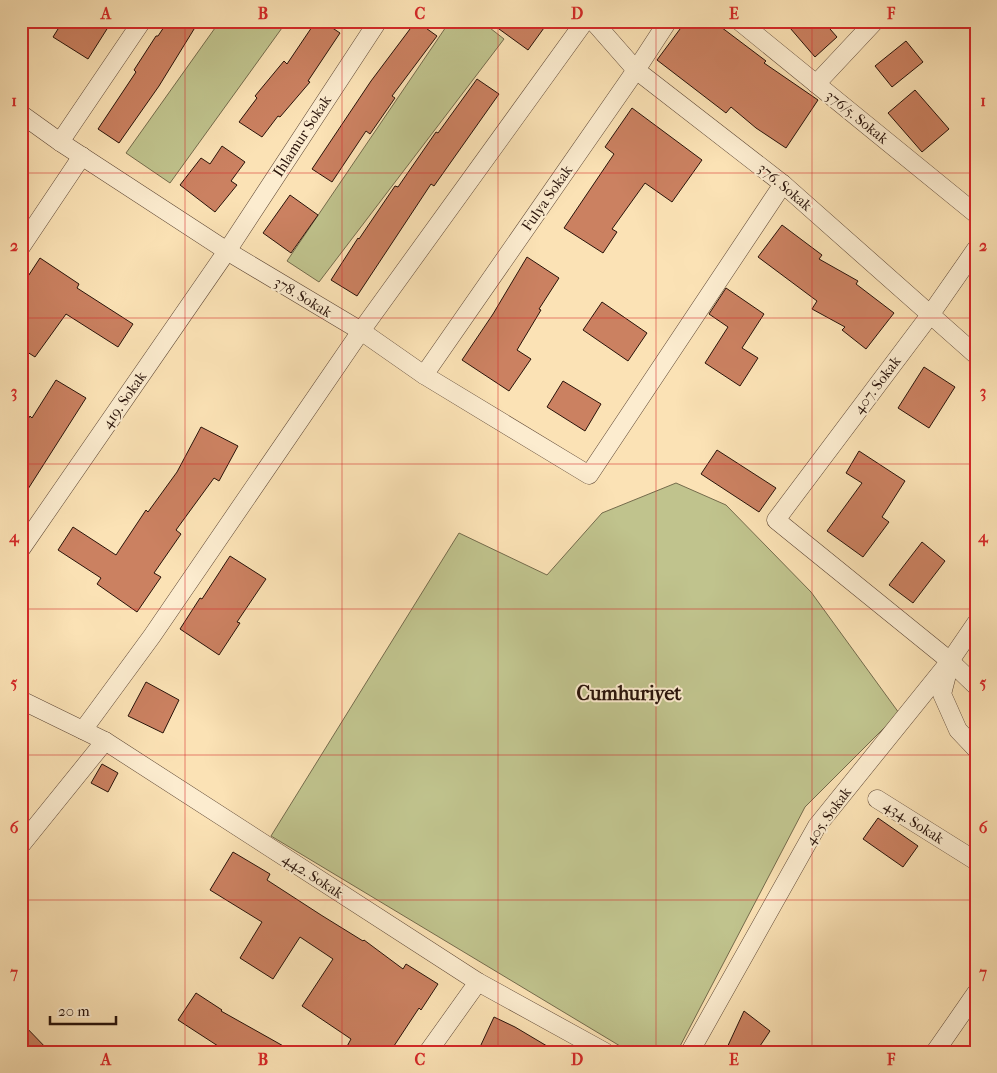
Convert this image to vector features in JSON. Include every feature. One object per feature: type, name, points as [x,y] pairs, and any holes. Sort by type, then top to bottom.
[{"type":"street","points":[[60,142],[142,21]]},
{"type":"street","name":"Ihlamur Sokak","points":[[227,251],[378,21]]},
{"type":"street","points":[[83,730],[152,636],[361,331],[585,21]]},
{"type":"street","name":"376. Sokak","points":[[593,21],[636,70],[783,184],[976,355]]},
{"type":"street","name":"Fulya Sokak","points":[[424,375],[668,21]]},
{"type":"street","name":"376/5. Sokak","points":[[739,21],[976,214]]},
{"type":"street","points":[[816,84],[875,21]]},
{"type":"street","name":"378. Sokak","points":[[21,114],[60,142],[227,251],[361,331],[424,375],[589,474],[783,184]]},
{"type":"street","points":[[21,247],[82,156]]},
{"type":"street","name":"407. Sokak","points":[[950,661],[776,520],[930,315],[976,249]]},
{"type":"street","name":"419. Sokak","points":[[21,549],[227,251]]},
{"type":"street","name":"405. Sokak","points":[[690,1052],[817,826],[950,661],[976,623]]},
{"type":"street","points":[[950,661],[976,686]]},
{"type":"street","points":[[950,661],[942,694],[958,730],[976,750]]},
{"type":"street","name":"442. Sokak","points":[[21,700],[105,741],[478,982],[605,1052]]},
{"type":"street","points":[[21,845],[105,741]]},
{"type":"street","name":"434. Sokak","points":[[877,799],[976,861]]},
{"type":"street","points":[[428,1052],[478,982]]},
{"type":"street","points":[[935,1052],[976,993]]},
{"type":"green space","points":[[220,21],[287,21],[170,183],[126,153]]},
{"type":"green space","points":[[450,21],[481,21],[504,39],[319,282],[287,261]]},
{"type":"green space","points":[[676,483],[726,505],[811,592],[899,713],[805,807],[677,1052],[630,1052],[271,836],[459,533],[547,575],[602,513]]},
{"type":"building","points":[[63,21],[112,21],[88,59],[53,37]]},
{"type":"building","points":[[168,21],[199,21],[159,86],[119,143],[98,129],[136,72],[134,70],[156,36],[158,36]]},
{"type":"building","points":[[316,21],[322,21],[340,33],[308,81],[310,82],[280,117],[278,116],[262,137],[239,122],[257,98],[255,96],[284,61],[287,64]]},
{"type":"building","points":[[416,21],[437,36],[392,96],[395,98],[370,134],[366,131],[332,182],[312,169],[371,81]]},
{"type":"building","points":[[488,21],[549,21],[528,50]]},
{"type":"building","points":[[686,21],[713,21],[766,61],[764,63],[818,100],[786,148],[756,128],[731,107],[726,113],[657,60]]},
{"type":"building","points":[[784,21],[823,21],[837,37],[815,57]]},
{"type":"building","points":[[906,41],[923,62],[892,87],[875,66]]},
{"type":"building","points":[[477,79],[499,94],[434,186],[431,184],[357,296],[331,280],[395,186],[398,187],[436,132],[438,133]]},
{"type":"building","points":[[915,90],[949,129],[922,152],[888,113]]},
{"type":"building","points":[[632,108],[702,160],[672,202],[645,183],[612,229],[617,232],[603,253],[564,228],[614,154],[605,147]]},
{"type":"building","points":[[222,146],[245,162],[231,181],[237,185],[215,212],[180,185],[201,158],[210,164]]},
{"type":"building","points":[[290,195],[318,215],[291,253],[263,233]]},
{"type":"building","points":[[782,225],[822,255],[819,259],[858,281],[856,284],[894,313],[866,349],[842,330],[845,327],[812,309],[817,301],[758,257]]},
{"type":"building","points":[[527,257],[559,278],[539,309],[541,310],[517,350],[531,359],[509,391],[462,360],[493,314]]},
{"type":"building","points":[[40,258],[79,284],[77,288],[133,324],[118,347],[66,314],[35,357],[21,348],[21,287]]},
{"type":"building","points":[[726,288],[764,314],[742,348],[758,358],[740,386],[705,363],[728,327],[709,314]]},
{"type":"building","points":[[602,302],[647,333],[628,361],[583,330]]},
{"type":"building","points":[[924,367],[955,387],[929,428],[898,408]]},
{"type":"building","points":[[56,380],[86,398],[21,500],[21,430],[30,416],[32,418]]},
{"type":"building","points":[[563,381],[601,404],[585,431],[547,407]]},
{"type":"building","points":[[201,427],[238,446],[219,481],[214,478],[176,530],[181,534],[154,573],[161,577],[137,612],[97,584],[101,578],[58,550],[73,527],[116,555],[146,510],[148,512],[177,472]]},
{"type":"building","points":[[717,450],[776,488],[759,512],[701,474]]},
{"type":"building","points":[[859,451],[905,481],[882,517],[889,522],[863,557],[827,531],[862,483],[846,473]]},
{"type":"building","points":[[922,542],[945,561],[913,603],[889,585]]},
{"type":"building","points":[[230,556],[266,579],[237,622],[240,623],[219,655],[180,629]]},
{"type":"building","points":[[146,682],[179,700],[163,733],[128,716]]},
{"type":"building","points":[[102,764],[118,773],[108,792],[91,783]]},
{"type":"building","points":[[878,818],[918,846],[903,867],[863,839]]},
{"type":"building","points":[[233,852],[270,874],[267,880],[364,940],[403,969],[406,964],[438,984],[421,1010],[419,1008],[390,1052],[344,1052],[351,1039],[302,1006],[333,959],[300,937],[273,979],[240,958],[262,922],[210,890]]},
{"type":"building","points":[[196,993],[221,1011],[294,1052],[215,1052],[218,1046],[178,1020]]},
{"type":"building","points":[[744,1011],[770,1031],[756,1052],[725,1052]]},
{"type":"building","points":[[494,1017],[557,1052],[491,1052],[480,1047]]},
{"type":"building","points":[[21,1022],[50,1052],[21,1052]]},
{"type":"district","name":"Cumhuriyet","points":[[629,693]]}]
